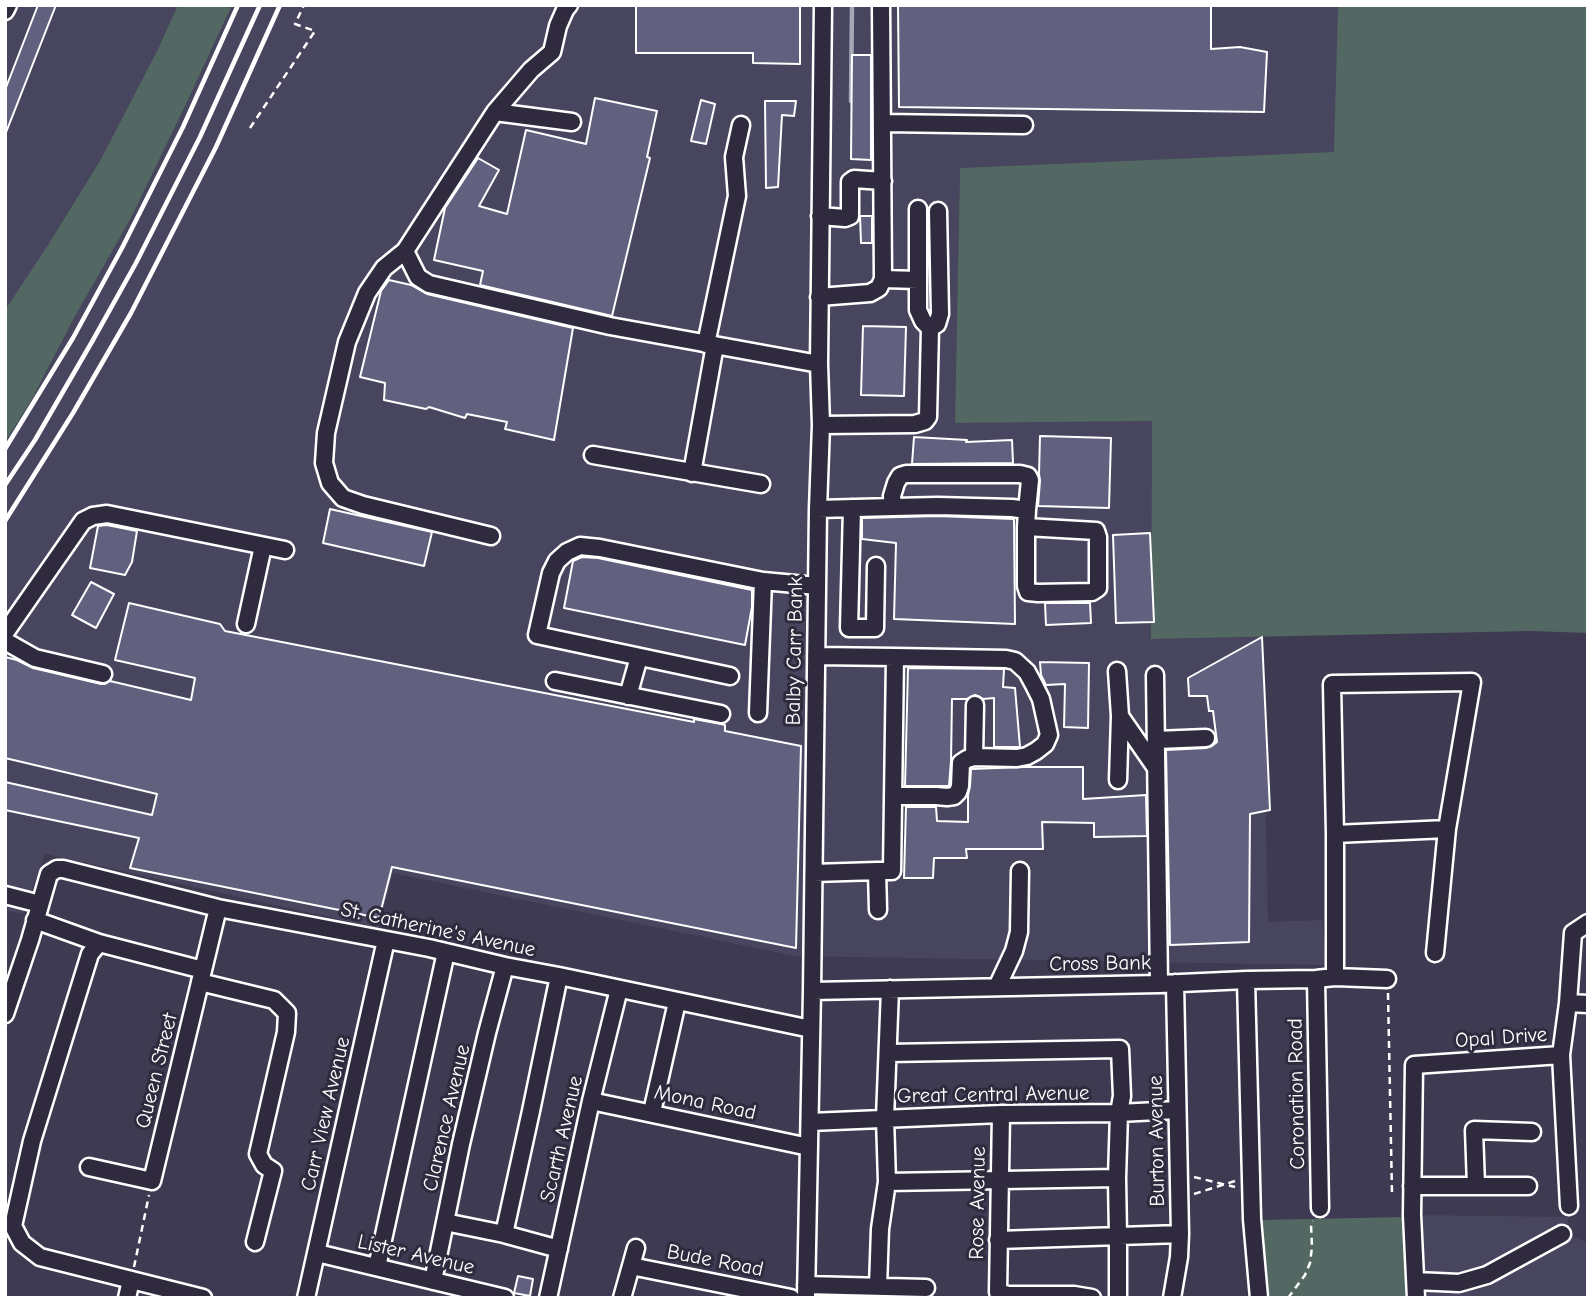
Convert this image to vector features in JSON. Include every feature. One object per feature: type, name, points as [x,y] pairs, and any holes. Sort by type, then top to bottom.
[{"type":"street","points":[[5,11],[8,5]]},
{"type":"street","points":[[491,536],[343,498],[330,483],[324,463],[326,433],[347,342],[367,293],[384,268],[405,251],[495,112],[531,70],[552,52],[558,26],[569,5]]},
{"type":"street","name":"Balby Carr Bank","points":[[806,1291],[821,425],[819,297],[823,5]]},
{"type":"street","points":[[819,297],[870,293],[879,288],[883,279],[881,5]]},
{"type":"street","points":[[495,112],[572,122]]},
{"type":"street","points":[[883,123],[1024,125]]},
{"type":"street","points":[[692,473],[710,344],[737,196],[734,157],[741,125]]},
{"type":"street","points":[[820,216],[850,216],[850,183],[854,179],[883,181]]},
{"type":"street","points":[[821,425],[915,424],[928,417],[930,328],[918,310],[918,209]]},
{"type":"street","points":[[930,328],[937,324],[940,313],[938,211]]},
{"type":"street","points":[[405,251],[418,277],[429,284],[610,326],[819,364]]},
{"type":"street","points":[[883,279],[918,280]]},
{"type":"street","points":[[593,455],[761,484]]},
{"type":"street","points":[[892,507],[895,483],[900,476],[906,474],[1028,476],[1030,480],[1026,527],[1028,592],[1092,592],[1098,588],[1096,531],[1026,527]]},
{"type":"street","points":[[818,509],[938,506],[1027,510]]},
{"type":"street","points":[[852,508],[849,628],[875,628],[876,566]]},
{"type":"street","points":[[5,633],[83,521],[93,516],[107,514],[285,550]]},
{"type":"street","points":[[246,624],[263,546]]},
{"type":"street","points":[[730,676],[537,635],[551,573],[557,561],[567,552],[580,547],[600,548],[763,581],[817,586]]},
{"type":"street","points":[[758,713],[763,581]]},
{"type":"street","points":[[5,640],[35,657],[103,674]]},
{"type":"street","points":[[816,656],[1006,659],[1015,661],[1027,672],[1041,699],[1049,735],[1045,744],[1027,756],[1017,758],[967,759],[961,763],[960,786],[954,796],[893,796]]},
{"type":"street","points":[[628,696],[639,657]]},
{"type":"street","points":[[814,873],[892,871],[895,657]]},
{"type":"street","points":[[1117,671],[1120,716],[1118,779]]},
{"type":"street","name":"Burton Avenue","points":[[1155,675],[1156,768],[1167,983],[1177,1110],[1180,1234],[1172,1298]]},
{"type":"street","points":[[555,681],[721,714]]},
{"type":"street","points":[[1335,977],[1332,684],[1472,682],[1447,829],[1435,953]]},
{"type":"street","points":[[974,757],[975,705]]},
{"type":"street","points":[[1120,716],[1156,768]]},
{"type":"street","points":[[1156,740],[1206,738]]},
{"type":"street","points":[[1335,834],[1447,829]]},
{"type":"street","name":"St. Catherine's Avenue","points":[[40,904],[48,874],[63,869],[218,908],[446,952],[810,1029]]},
{"type":"street","points":[[877,871],[878,910]]},
{"type":"street","points":[[997,987],[1014,951],[1019,932],[1020,871]]},
{"type":"street","points":[[5,895],[40,904],[5,1014]]},
{"type":"street","name":"Queen Street","points":[[152,1181],[218,908]]},
{"type":"street","points":[[35,920],[274,1000],[287,1013],[286,1031],[257,1154],[264,1165],[273,1171],[255,1242]]},
{"type":"street","points":[[1560,1055],[1568,1003],[1573,933],[1588,923]]},
{"type":"street","name":"Carr View Avenue","points":[[306,1298],[386,940]]},
{"type":"street","points":[[99,943],[90,954],[32,1141],[13,1226],[22,1243],[40,1258],[203,1298]]},
{"type":"street","points":[[377,1267],[446,952]]},
{"type":"street","name":"Clarence Avenue","points":[[432,1281],[484,1045],[505,966]]},
{"type":"street","points":[[504,1234],[559,976]]},
{"type":"street","name":"Cross Bank","points":[[813,991],[1335,977],[1387,979]]},
{"type":"street","name":"Coronation Road","points":[[1316,979],[1320,1208]]},
{"type":"street","points":[[1246,980],[1252,1219],[1259,1298]]},
{"type":"street","name":"Scarth Avenue","points":[[548,1298],[591,1101],[619,989]]},
{"type":"street","points":[[878,1287],[880,1229],[887,1182],[890,989]]},
{"type":"street","points":[[652,1112],[677,1002]]},
{"type":"street","points":[[1568,1003],[1588,1004]]},
{"type":"street","points":[[888,1053],[1120,1049],[1122,1096],[1116,1178],[1118,1298]]},
{"type":"street","name":"Opal Drive","points":[[1416,1290],[1412,1215],[1414,1065],[1560,1055],[1570,1206]]},
{"type":"street","name":"Mona Road","points":[[591,1101],[809,1147]]},
{"type":"street","name":"Great Central Avenue","points":[[810,1122],[1177,1110]]},
{"type":"street","name":"Rose Avenue","points":[[1001,1114],[998,1293],[1072,1296]]},
{"type":"street","points":[[1476,1186],[1474,1130],[1532,1132]]},
{"type":"street","points":[[89,1167],[152,1181]]},
{"type":"street","points":[[887,1182],[1116,1178]]},
{"type":"street","points":[[1412,1186],[1528,1186]]},
{"type":"street","points":[[445,1222],[559,1249]]},
{"type":"street","points":[[998,1240],[1180,1234]]},
{"type":"street","points":[[1416,1290],[1487,1275],[1562,1234]]},
{"type":"street","points":[[622,1298],[635,1248]]},
{"type":"street","name":"Lister Avenue","points":[[317,1253],[505,1298]]},
{"type":"street","name":"Bude Road","points":[[631,1266],[790,1298]]},
{"type":"street","points":[[127,1298],[131,1280]]},
{"type":"street","points":[[806,1291],[878,1287],[926,1288]]},
{"type":"street","points":[[1072,1296],[1092,1298]]},
{"type":"path","points":[[250,128],[315,31],[296,24],[304,5]]},
{"type":"path","points":[[1387,979],[1392,1194]]},
{"type":"path","points":[[1178,1173],[1223,1185],[1252,1184]]},
{"type":"path","points":[[131,1280],[152,1181]]},
{"type":"path","points":[[1179,1198],[1223,1185],[1252,1184]]},
{"type":"path","points":[[1288,1298],[1305,1275],[1310,1263],[1311,1224],[1320,1208]]},
{"type":"shaded area","points":[[5,5],[178,5],[101,159],[5,310]]},
{"type":"shaded area","points":[[232,5],[1338,5],[1335,152],[960,168],[955,423],[1152,421],[1151,639],[1262,637],[1268,922],[1322,920],[1326,965],[795,956],[393,873],[379,928],[45,854],[23,914],[5,910],[5,442],[31,401],[131,218]]},
{"type":"shaded area","points":[[1405,1217],[1568,1217],[1569,1235],[1588,1243],[1588,1298],[1405,1298]]},
{"type":"green space","points":[[178,5],[232,5],[131,218],[31,401],[5,442],[5,310],[101,159]]},
{"type":"green space","points":[[1338,5],[1588,5],[1588,633],[1531,631],[1151,639],[1152,421],[955,423],[960,168],[1334,152]]},
{"type":"green space","points":[[1405,1217],[1405,1298],[1262,1298],[1261,1220]]},
{"type":"building","points":[[38,5],[56,5],[5,135],[5,90]]},
{"type":"building","points":[[636,5],[800,5],[800,64],[753,63],[753,53],[636,53]]},
{"type":"building","points":[[898,5],[1211,5],[1211,49],[1240,47],[1267,52],[1264,112],[899,107]]},
{"type":"building","points":[[852,55],[871,55],[871,160],[851,159]]},
{"type":"building","points":[[595,98],[657,111],[647,157],[650,158],[612,316],[480,285],[483,271],[434,260],[445,208],[478,158],[499,170],[479,206],[507,214],[526,130],[586,144]]},
{"type":"building","points":[[701,100],[715,104],[706,144],[691,141]]},
{"type":"building","points":[[765,101],[796,101],[794,116],[782,115],[778,187],[766,188]]},
{"type":"building","points":[[860,216],[872,216],[872,243],[861,243]]},
{"type":"building","points":[[389,280],[411,285],[427,294],[573,328],[554,440],[505,429],[507,422],[467,414],[465,418],[429,407],[426,409],[384,400],[385,383],[360,377],[381,291]]},
{"type":"building","points":[[863,326],[906,327],[904,396],[861,395]]},
{"type":"building","points":[[1040,436],[1111,438],[1109,508],[1038,506]]},
{"type":"building","points":[[914,437],[967,440],[966,442],[1012,440],[1013,463],[912,464]]},
{"type":"building","points":[[330,509],[432,532],[424,566],[323,543]]},
{"type":"building","points":[[938,516],[1014,519],[1015,624],[894,619],[896,543],[862,539],[862,518]]},
{"type":"building","points":[[107,525],[137,531],[132,562],[125,575],[90,568],[98,526]]},
{"type":"building","points":[[1150,533],[1154,622],[1116,623],[1113,535]]},
{"type":"building","points":[[582,557],[752,590],[752,607],[745,645],[564,608],[573,561]]},
{"type":"building","points":[[91,582],[114,594],[96,628],[72,615]]},
{"type":"building","points":[[129,603],[220,624],[225,631],[694,722],[694,719],[721,724],[725,725],[725,731],[801,746],[796,948],[392,867],[379,918],[130,868],[139,838],[5,810],[5,782],[152,815],[157,794],[5,758],[5,657],[33,668],[101,684],[110,681],[191,700],[195,678],[115,660]]},
{"type":"building","points":[[1045,603],[1090,603],[1091,623],[1046,625]]},
{"type":"building","points":[[1262,637],[1270,810],[1250,814],[1249,942],[1170,945],[1166,750],[1206,748],[1217,742],[1213,711],[1209,711],[1207,696],[1189,696],[1188,678]]},
{"type":"building","points":[[1040,662],[1089,663],[1088,728],[1064,727],[1065,684],[1046,685],[1041,675]]},
{"type":"building","points":[[908,668],[1004,669],[1003,687],[1015,688],[1020,747],[994,747],[994,698],[983,699],[975,695],[967,699],[952,699],[949,786],[905,786]]},
{"type":"building","points":[[1083,767],[1083,799],[1146,795],[1147,836],[1094,837],[1094,823],[1042,822],[1043,849],[966,849],[967,858],[934,858],[933,878],[904,878],[906,807],[936,807],[937,821],[968,822],[971,769]]},
{"type":"building","points":[[518,1276],[533,1279],[530,1296],[514,1293]]},
{"type":"waterway","points":[[851,101],[852,5]]},
{"type":"railway","points":[[5,449],[73,338],[122,248],[183,127],[238,5]]},
{"type":"railway","points":[[5,485],[35,440],[136,263],[200,137],[260,5]]},
{"type":"railway","points":[[5,521],[73,413],[131,313],[216,147],[280,5]]}]
